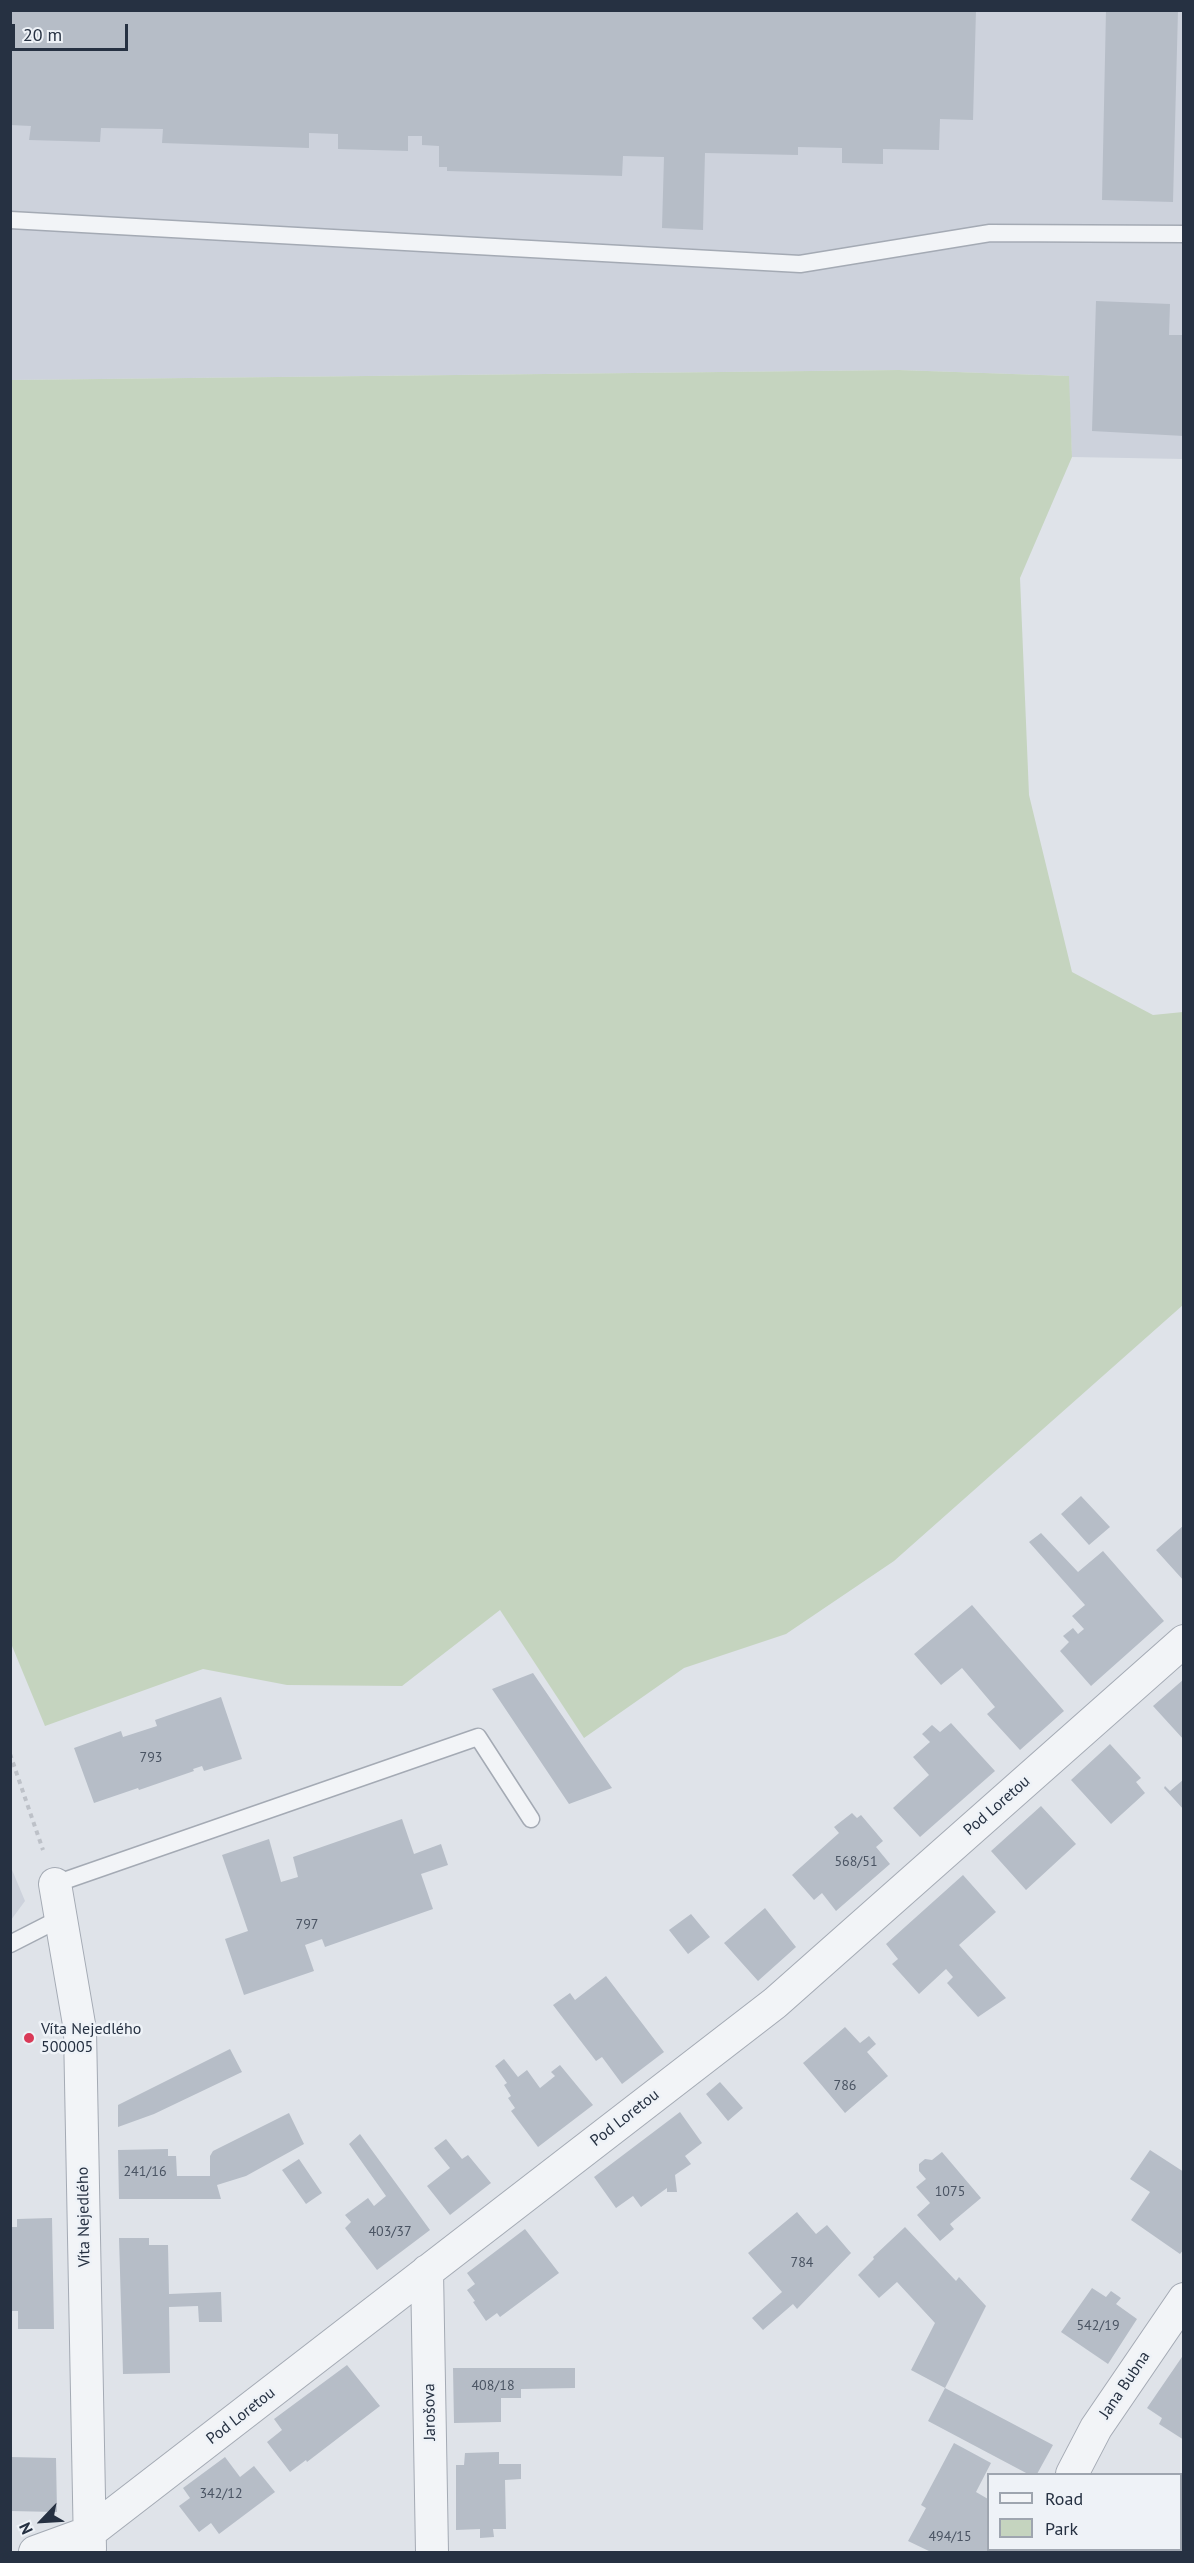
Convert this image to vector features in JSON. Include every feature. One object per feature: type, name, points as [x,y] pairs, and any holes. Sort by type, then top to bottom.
[{"type":"street","name":"Pod Loretou","points":[[35,2553],[90,2542],[428,2271],[775,2003],[1184,1641]]},
{"type":"street","name":"Víta Nejedlého","points":[[55,1884],[80,2030],[90,2542]]},
{"type":"street","name":"Jarošova","points":[[428,2271],[432,2553]]},
{"type":"street","name":"Jana Bubna","points":[[1073,2473],[1096,2428],[1184,2299]]},
{"type":"lane","points":[[10,220],[800,264],[990,233],[1184,234]]},
{"type":"lane","points":[[55,1884],[478,1737],[531,1819]]},
{"type":"lane","points":[[10,1944],[61,1918]]},
{"type":"path","points":[[10,1755],[55,1884]]},
{"type":"shaded area","points":[[10,11],[1183,11],[1183,459],[1072,457],[1068,376],[899,370],[11,380]]},
{"type":"shaded area","points":[[10,1865],[25,1901],[11,1920],[10,1920]]},
{"type":"green space","points":[[899,370],[1069,376],[1072,457],[1020,578],[1029,795],[1072,972],[1153,1015],[1183,1012],[1183,1305],[894,1561],[786,1634],[684,1668],[584,1738],[500,1610],[402,1686],[287,1685],[203,1669],[45,1726],[10,1641],[11,380]]},
{"type":"building","points":[[10,10],[976,10],[973,120],[940,119],[939,150],[883,149],[883,164],[842,163],[842,148],[798,147],[798,155],[705,153],[703,230],[662,228],[664,157],[623,156],[622,176],[447,171],[447,167],[439,167],[439,146],[422,145],[422,136],[408,136],[408,151],[338,149],[338,134],[309,133],[309,148],[162,143],[163,129],[101,128],[100,142],[29,140],[31,126],[10,125]]},
{"type":"building","points":[[1106,10],[1178,10],[1173,202],[1102,200]]},
{"type":"building","points":[[1096,301],[1170,304],[1169,335],[1184,335],[1184,436],[1092,431]]},
{"type":"building","points":[[1081,1496],[1110,1527],[1089,1545],[1061,1514]]},
{"type":"building","points":[[1184,1525],[1184,1581],[1156,1550]]},
{"type":"building","points":[[1041,1533],[1078,1572],[1103,1551],[1164,1621],[1091,1686],[1060,1651],[1069,1642],[1063,1636],[1073,1628],[1078,1634],[1084,1629],[1072,1616],[1085,1605],[1029,1542]]},
{"type":"building","points":[[972,1605],[1064,1711],[1020,1750],[987,1714],[995,1707],[962,1668],[941,1685],[914,1654]]},
{"type":"building","points":[[533,1673],[612,1788],[569,1804],[492,1689]]},
{"type":"building","points":[[1184,1679],[1184,1740],[1153,1706]]},
{"type":"building","points":[[221,1697],[242,1759],[204,1771],[202,1766],[193,1769],[194,1771],[139,1790],[138,1788],[94,1803],[74,1748],[121,1731],[123,1737],[157,1726],[155,1720]]},
{"type":"building","points":[[951,1723],[995,1771],[920,1837],[893,1808],[929,1775],[913,1757],[930,1742],[922,1734],[932,1725],[940,1732]]},
{"type":"building","points":[[1110,1744],[1141,1778],[1136,1782],[1145,1793],[1111,1824],[1071,1780]]},
{"type":"building","points":[[1184,1779],[1184,1810],[1164,1788],[1165,1786],[1170,1791]]},
{"type":"building","points":[[1041,1806],[1076,1844],[1026,1890],[991,1851]]},
{"type":"building","points":[[852,1813],[857,1818],[861,1815],[883,1841],[876,1847],[890,1864],[836,1911],[822,1893],[814,1900],[792,1875],[839,1833],[834,1827]]},
{"type":"building","points":[[402,1819],[414,1854],[441,1844],[448,1865],[421,1874],[433,1909],[325,1947],[322,1939],[305,1945],[314,1971],[244,1995],[225,1939],[248,1931],[222,1855],[269,1839],[281,1882],[298,1877],[293,1857]]},
{"type":"building","points":[[963,1875],[996,1912],[959,1945],[1006,1998],[978,2017],[947,1983],[953,1977],[946,1969],[919,1994],[892,1964],[898,1959],[886,1944]]},
{"type":"building","points":[[765,1908],[796,1947],[758,1981],[724,1943]]},
{"type":"building","points":[[691,1914],[710,1937],[688,1954],[669,1930]]},
{"type":"building","points":[[606,1976],[664,2052],[622,2084],[602,2057],[596,2061],[553,2005],[570,1993],[575,2000]]},
{"type":"building","points":[[845,2027],[860,2043],[869,2036],[876,2044],[867,2052],[888,2076],[845,2113],[803,2063]]},
{"type":"building","points":[[230,2049],[242,2072],[154,2114],[118,2127],[118,2105]]},
{"type":"building","points":[[504,2059],[518,2077],[527,2070],[540,2088],[555,2076],[551,2072],[560,2065],[593,2105],[538,2147],[511,2111],[515,2108],[508,2098],[511,2096],[504,2085],[507,2083],[495,2066]]},
{"type":"building","points":[[720,2082],[743,2108],[728,2121],[706,2094]]},
{"type":"building","points":[[680,2112],[702,2143],[685,2156],[691,2164],[675,2175],[677,2192],[667,2192],[667,2188],[641,2207],[633,2196],[616,2208],[594,2177]]},
{"type":"building","points":[[289,2113],[304,2144],[246,2176],[217,2185],[221,2199],[119,2199],[118,2150],[168,2149],[168,2156],[176,2156],[177,2176],[210,2176],[210,2156],[213,2151]]},
{"type":"building","points":[[360,2134],[430,2230],[377,2270],[345,2228],[351,2222],[345,2215],[368,2198],[374,2206],[386,2196],[349,2144]]},
{"type":"building","points":[[446,2139],[462,2159],[468,2155],[491,2183],[450,2215],[427,2186],[450,2168],[434,2148]]},
{"type":"building","points":[[1150,2150],[1184,2172],[1184,2249],[1180,2254],[1131,2220],[1150,2192],[1130,2179]]},
{"type":"building","points":[[942,2152],[981,2198],[950,2224],[954,2229],[940,2241],[917,2215],[930,2203],[916,2187],[926,2179],[919,2171],[919,2164],[925,2159],[932,2160]]},
{"type":"building","points":[[299,2159],[322,2193],[306,2204],[282,2170]]},
{"type":"building","points":[[797,2212],[816,2234],[827,2225],[851,2253],[797,2309],[793,2304],[763,2330],[752,2318],[782,2292],[748,2253]]},
{"type":"building","points":[[52,2218],[54,2329],[18,2329],[18,2311],[10,2311],[10,2227],[17,2227],[17,2219]]},
{"type":"building","points":[[905,2227],[956,2281],[959,2277],[986,2306],[945,2388],[911,2370],[935,2323],[897,2282],[879,2298],[858,2275],[874,2259],[873,2257]]},
{"type":"building","points":[[525,2229],[559,2273],[500,2317],[497,2313],[486,2321],[467,2290],[475,2284],[467,2273]]},
{"type":"building","points":[[119,2238],[149,2238],[149,2245],[168,2245],[169,2294],[221,2292],[222,2322],[199,2322],[198,2306],[169,2307],[170,2373],[123,2374]]},
{"type":"building","points":[[1092,2288],[1106,2297],[1111,2291],[1121,2298],[1116,2304],[1137,2319],[1108,2364],[1061,2332]]},
{"type":"building","points":[[1184,2354],[1184,2440],[1159,2424],[1162,2418],[1147,2408]]},
{"type":"building","points":[[347,2365],[380,2406],[307,2462],[306,2460],[290,2472],[267,2442],[282,2430],[274,2419]]},
{"type":"building","points":[[453,2368],[575,2368],[575,2388],[521,2389],[521,2398],[501,2398],[501,2422],[454,2423]]},
{"type":"building","points":[[945,2388],[1053,2445],[1038,2473],[1026,2473],[928,2421]]},
{"type":"building","points":[[954,2443],[991,2463],[976,2492],[987,2498],[987,2551],[1001,2552],[931,2552],[908,2541],[926,2508],[921,2505]]},
{"type":"building","points":[[499,2452],[499,2464],[521,2464],[521,2479],[505,2480],[506,2529],[493,2529],[494,2537],[480,2538],[480,2529],[456,2530],[456,2465],[464,2465],[465,2453]]},
{"type":"building","points":[[10,2457],[56,2458],[57,2512],[10,2511]]},
{"type":"building","points":[[225,2457],[240,2477],[254,2466],[275,2492],[219,2534],[211,2523],[199,2532],[179,2506],[190,2498],[183,2488]]},
{"type":"building","points":[[1067,2551],[1126,2551],[1126,2552]]},
{"type":"place","name":"Víta Nejedlého 500005","points":[[29,2038]]}]
